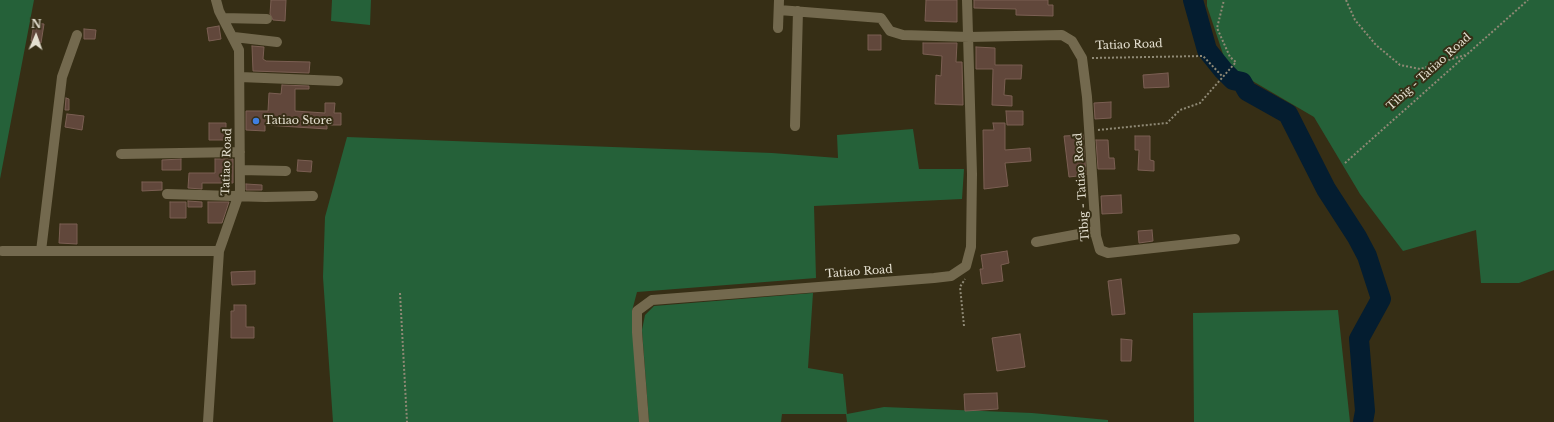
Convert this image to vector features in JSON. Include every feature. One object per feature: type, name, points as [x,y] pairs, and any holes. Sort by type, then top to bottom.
[{"type":"street","name":"Tatiao Road","points":[[208,422],[219,251],[239,196],[240,170],[239,50],[216,0]]},
{"type":"street","points":[[966,266],[971,247],[972,174],[967,0]]},
{"type":"street","points":[[778,28],[779,5],[798,11],[795,126]]},
{"type":"street","name":"Tatiao Road","points":[[798,11],[881,18],[890,31],[903,35],[969,37],[1062,35],[1072,41],[1082,58]]},
{"type":"street","points":[[223,18],[267,19]]},
{"type":"street","points":[[41,251],[62,77],[77,35]]},
{"type":"street","points":[[234,37],[277,42]]},
{"type":"street","name":"Tibig - Tatiao Road","points":[[1082,58],[1090,130],[1095,231],[1100,250],[1108,253],[1235,239]]},
{"type":"street","points":[[240,77],[338,81]]},
{"type":"street","points":[[120,154],[240,152]]},
{"type":"street","points":[[240,170],[286,171]]},
{"type":"street","points":[[167,194],[313,196]]},
{"type":"street","points":[[1036,242],[1095,231]]},
{"type":"street","points":[[2,251],[219,251]]},
{"type":"street","name":"Tatiao Road","points":[[644,422],[637,332],[637,311],[652,300],[934,278],[951,276],[966,266]]},
{"type":"path","points":[[1090,130],[1167,123],[1180,110],[1200,102],[1236,62],[1230,57],[1218,28],[1224,0]]},
{"type":"path","points":[[1346,0],[1355,20],[1376,45],[1400,65],[1420,69],[1467,54]]},
{"type":"path","name":"Tibig - Tatiao Road","points":[[1345,163],[1528,0]]},
{"type":"path","name":"Tatiao Road","points":[[1082,58],[1167,55],[1203,56],[1222,76]]},
{"type":"path","points":[[964,326],[960,287],[965,280],[966,266]]},
{"type":"path","points":[[400,293],[407,422]]},
{"type":"green space","points":[[0,0],[34,0],[0,179]]},
{"type":"green space","points":[[332,0],[371,0],[370,25],[331,21]]},
{"type":"green space","points":[[1207,0],[1554,0],[1554,270],[1519,283],[1481,283],[1476,230],[1403,251],[1360,194],[1314,117],[1227,66],[1207,6]]},
{"type":"green space","points":[[913,129],[919,169],[964,169],[962,199],[814,206],[816,278],[637,292],[632,311],[639,422],[333,422],[323,277],[325,217],[347,137],[772,153],[838,158],[837,135]]},
{"type":"green space","points":[[813,293],[808,368],[843,374],[847,414],[884,407],[1032,413],[1108,420],[1108,422],[847,422],[846,414],[782,414],[781,422],[649,422],[642,330],[645,315],[654,306]]},
{"type":"green space","points":[[1338,310],[1350,422],[1194,422],[1193,313]]},
{"type":"building","points":[[271,0],[286,0],[285,21],[273,20],[270,14]]},
{"type":"building","points":[[926,0],[957,0],[957,22],[925,21]]},
{"type":"building","points":[[974,0],[1048,0],[1048,5],[1053,5],[1053,16],[1016,15],[1016,9],[974,8]]},
{"type":"building","points":[[34,23],[44,24],[41,43],[31,41]]},
{"type":"building","points":[[219,26],[221,39],[209,41],[207,28]]},
{"type":"building","points":[[84,29],[96,30],[95,39],[84,39]]},
{"type":"building","points":[[868,35],[881,35],[881,50],[868,50]]},
{"type":"building","points":[[923,43],[957,43],[956,62],[962,62],[963,105],[935,104],[936,75],[941,76],[942,56],[923,54]]},
{"type":"building","points":[[252,46],[264,47],[263,59],[266,61],[310,62],[309,73],[253,71]]},
{"type":"building","points":[[976,47],[995,48],[995,65],[1022,65],[1021,79],[1005,79],[1004,95],[1012,96],[1012,106],[992,105],[993,69],[976,69]]},
{"type":"building","points":[[1168,73],[1169,87],[1144,88],[1143,75]]},
{"type":"building","points":[[282,85],[309,86],[309,89],[295,89],[295,111],[325,113],[325,103],[335,103],[334,113],[341,113],[341,125],[327,125],[327,129],[265,125],[265,131],[246,130],[246,111],[268,111],[269,93],[281,94]]},
{"type":"building","points":[[66,98],[69,99],[69,110],[65,110]]},
{"type":"building","points":[[1111,102],[1111,118],[1095,119],[1094,103]]},
{"type":"building","points":[[1006,111],[1023,111],[1023,125],[1007,125]]},
{"type":"building","points":[[67,114],[84,116],[82,130],[65,127]]},
{"type":"building","points":[[209,123],[226,123],[226,140],[209,140]]},
{"type":"building","points":[[993,123],[1005,123],[1005,150],[1030,148],[1031,161],[1005,163],[1008,186],[984,189],[983,130],[994,130]]},
{"type":"building","points":[[1083,135],[1086,175],[1069,177],[1064,136]]},
{"type":"building","points":[[1135,136],[1150,136],[1150,160],[1154,161],[1154,171],[1138,170],[1139,150],[1135,150]]},
{"type":"building","points":[[1096,140],[1108,140],[1109,158],[1114,158],[1115,169],[1098,169]]},
{"type":"building","points":[[181,159],[181,170],[162,170],[162,160]]},
{"type":"building","points":[[215,159],[233,159],[233,183],[202,183],[202,189],[188,188],[189,173],[215,173]]},
{"type":"building","points":[[298,160],[312,161],[311,172],[297,171]]},
{"type":"building","points":[[142,182],[162,182],[162,190],[142,191]]},
{"type":"building","points":[[246,184],[262,185],[262,190],[246,190]]},
{"type":"building","points":[[1121,195],[1122,213],[1102,214],[1101,196]]},
{"type":"building","points":[[188,201],[202,202],[202,207],[188,207]]},
{"type":"building","points":[[170,202],[186,202],[186,218],[170,218]]},
{"type":"building","points":[[208,202],[229,202],[222,223],[208,223]]},
{"type":"building","points":[[60,224],[77,224],[77,244],[59,243]]},
{"type":"building","points":[[1152,230],[1153,241],[1139,243],[1138,231]]},
{"type":"building","points":[[1007,251],[1009,263],[1001,265],[1003,281],[982,284],[980,269],[983,269],[981,255]]},
{"type":"building","points":[[255,271],[255,284],[232,285],[231,272]]},
{"type":"building","points":[[1121,279],[1125,314],[1112,315],[1108,281]]},
{"type":"building","points":[[234,305],[246,305],[246,327],[254,327],[254,338],[231,338],[231,311],[234,311]]},
{"type":"building","points":[[1020,334],[1025,367],[997,371],[992,338]]},
{"type":"building","points":[[1121,339],[1132,340],[1131,361],[1121,361]]},
{"type":"building","points":[[997,393],[998,409],[965,411],[964,394]]},
{"type":"waterway","points":[[1193,0],[1207,50],[1233,80],[1242,82],[1247,91],[1288,114],[1326,189],[1357,237],[1367,256],[1381,299],[1359,339],[1365,411],[1363,422]]},
{"type":"place","name":"Tatiao Store","points":[[256,121]]}]
